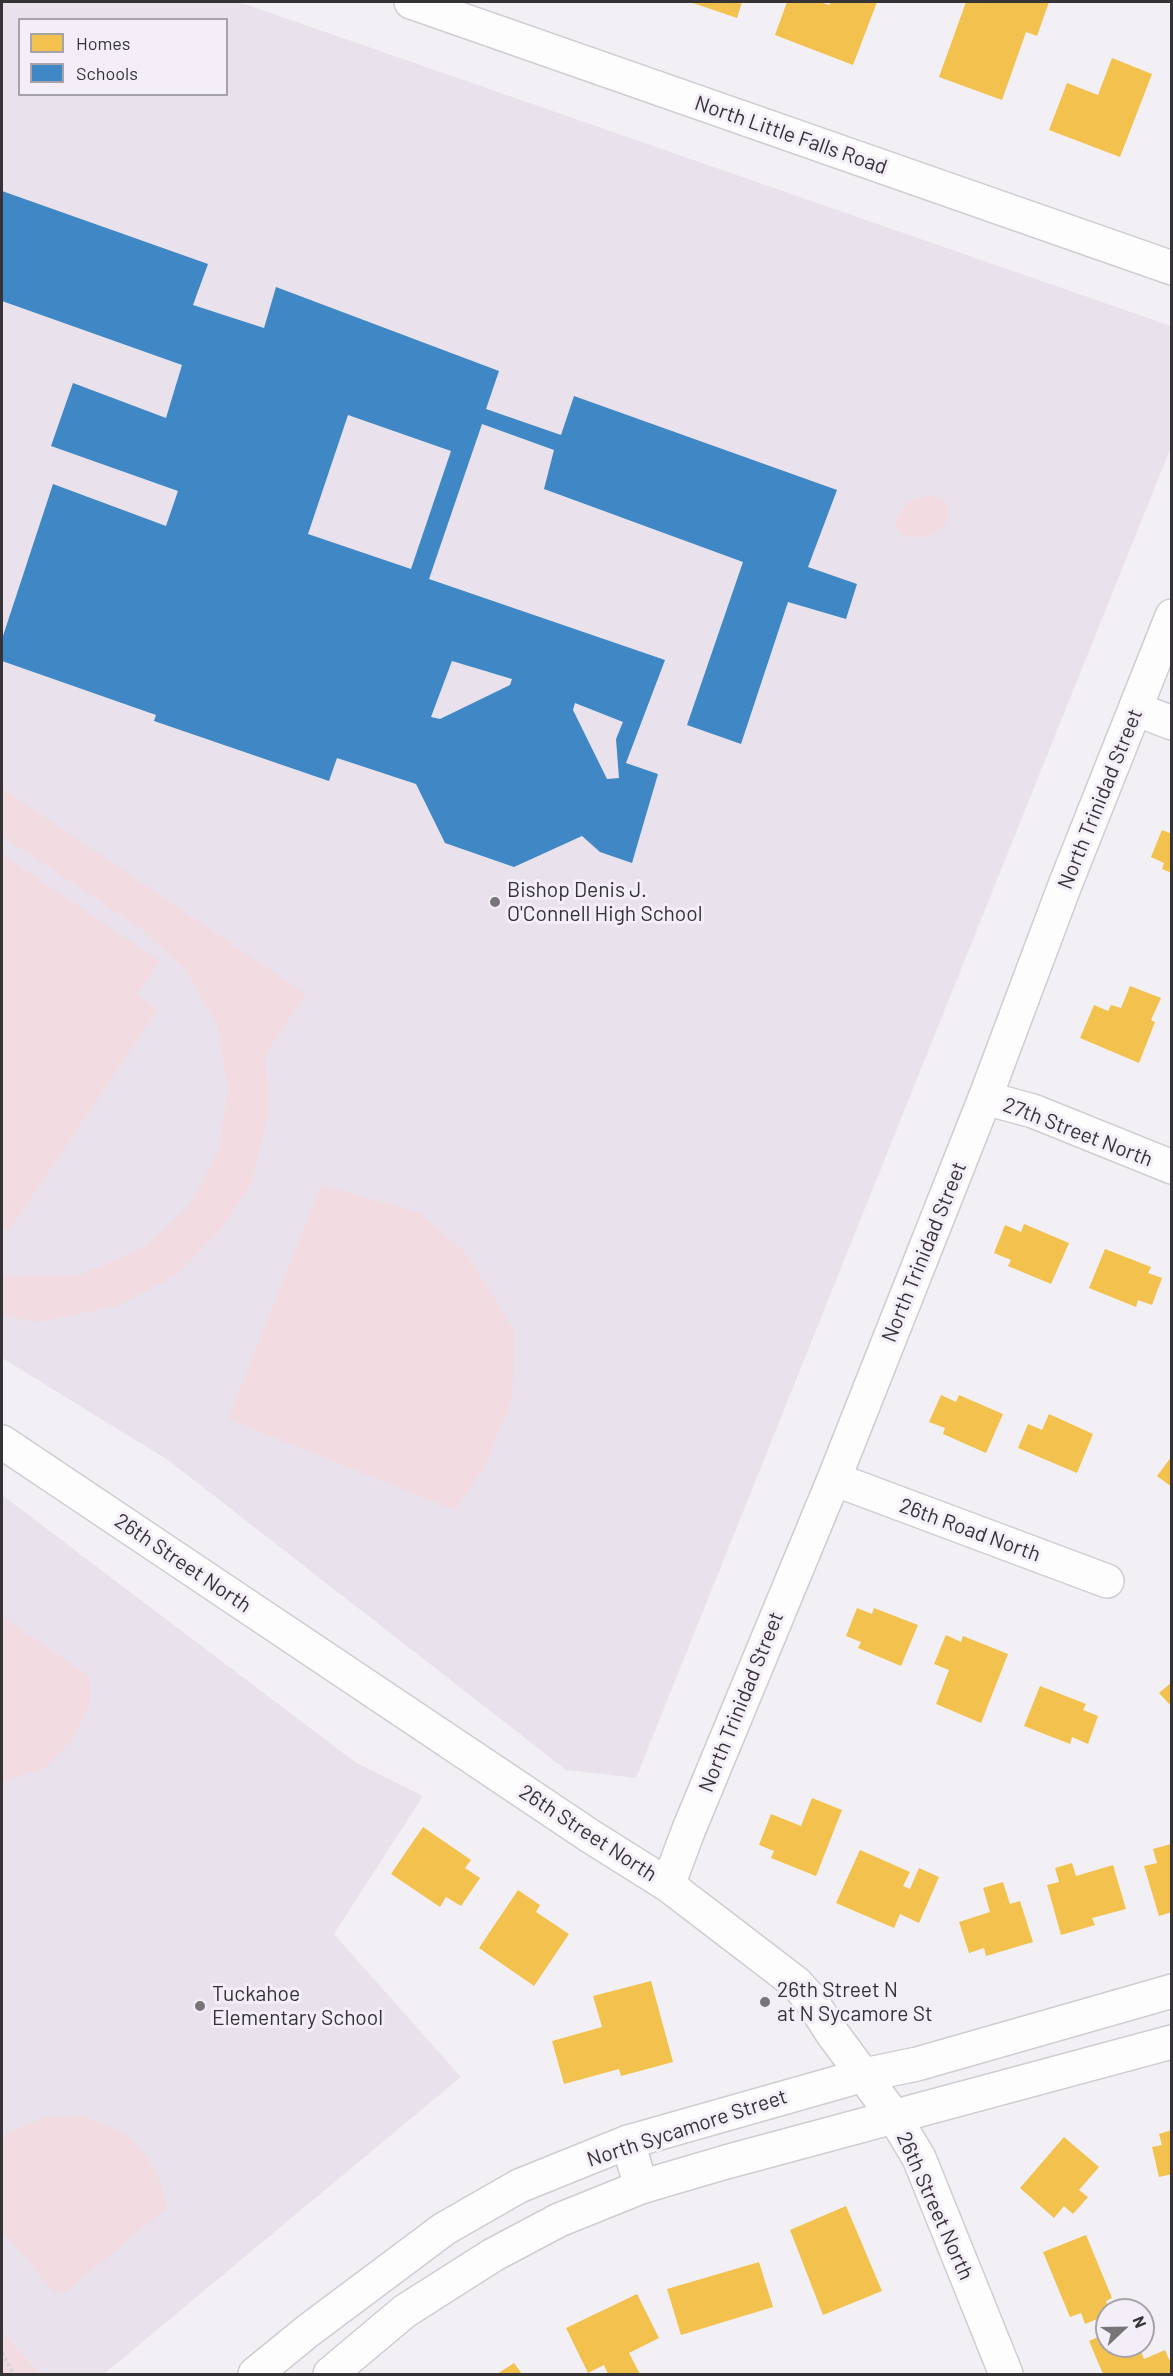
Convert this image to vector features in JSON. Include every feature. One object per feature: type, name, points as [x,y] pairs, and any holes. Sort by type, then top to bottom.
[{"type":"street","name":"North Little Falls Road","points":[[411,2],[1172,268]]},
{"type":"street","name":"North Trinidad Street","points":[[668,1884],[834,1479],[1172,616]]},
{"type":"street","points":[[1136,709],[1172,723]]},
{"type":"street","name":"27th Street North","points":[[985,1098],[1034,1111],[1172,1167]]},
{"type":"street","name":"26th Street North","points":[[2,1442],[590,1836],[668,1884],[796,1983],[811,2000],[832,2033],[895,2118],[919,2158],[1006,2374]]},
{"type":"street","name":"26th Road North","points":[[834,1479],[1107,1581]]},
{"type":"street","name":"North Sycamore Street","points":[[255,2374],[309,2330],[444,2229],[519,2186],[628,2142],[864,2075],[917,2064],[1172,1991]]},
{"type":"street","points":[[1106,2011],[1119,2056]]},
{"type":"street","name":"North Sycamore Street","points":[[330,2374],[405,2311],[493,2255],[559,2220],[641,2187],[1172,2042]]},
{"type":"street","points":[[628,2142],[641,2187]]},
{"type":"path","points":[[2,2353],[14,2374]]},
{"type":"shaded area","name":"Bishop Denis J. O'Connell High School","points":[[2,2],[239,2],[1171,326],[1171,447],[636,1778],[566,1770],[168,1460],[2,1358]]},
{"type":"shaded area","points":[[937,496],[948,505],[950,513],[946,523],[934,534],[926,537],[901,535],[896,527],[896,521],[904,507],[913,499]]},
{"type":"shaded area","points":[[2,788],[306,994],[265,1055],[269,1108],[253,1181],[222,1228],[177,1275],[118,1306],[39,1322],[2,1316],[2,1274],[7,1276],[80,1275],[147,1246],[191,1203],[219,1148],[228,1089],[217,1025],[186,971],[141,929],[2,836]]},
{"type":"shaded area","points":[[2,854],[160,961],[137,995],[158,1009],[9,1231],[2,1226]]},
{"type":"shaded area","points":[[321,1185],[419,1212],[465,1252],[514,1329],[513,1397],[484,1468],[455,1510],[228,1419]]},
{"type":"shaded area","name":"Tuckahoe Elementary School","points":[[2,1495],[355,1762],[423,1796],[334,1934],[461,2077],[104,2374],[41,2374],[2,2331]]},
{"type":"shaded area","points":[[2,1616],[89,1676],[91,1698],[86,1714],[71,1741],[44,1769],[2,1782]]},
{"type":"shaded area","points":[[83,2116],[125,2133],[146,2156],[160,2181],[167,2208],[66,2292],[54,2292],[2,2231],[2,2139],[7,2133],[46,2117]]},
{"type":"shaded area","points":[[2,2331],[41,2374],[2,2374]]},
{"type":"building: Homes","points":[[690,2],[742,2],[737,18]]},
{"type":"building: Homes","points":[[787,2],[820,2],[829,5],[831,2],[877,2],[853,65],[775,35]]},
{"type":"building: Homes","points":[[966,2],[1049,2],[1037,36],[1026,32],[1002,100],[939,77]]},
{"type":"building: Homes","points":[[1112,58],[1152,74],[1120,157],[1049,130],[1067,83],[1098,95]]},
{"type":"building: Homes","points":[[1162,830],[1172,834],[1172,873],[1162,869],[1164,863],[1151,857]]},
{"type":"building: Homes","points":[[1130,986],[1161,998],[1151,1020],[1155,1022],[1139,1063],[1080,1038],[1094,1005],[1108,1011],[1111,1005],[1121,1008]]},
{"type":"building: Homes","points":[[1024,1224],[1069,1243],[1051,1284],[1008,1266],[1011,1260],[994,1253],[1005,1225],[1021,1232]]},
{"type":"building: Homes","points":[[1105,1249],[1151,1267],[1148,1273],[1162,1278],[1152,1305],[1138,1300],[1136,1307],[1089,1288]]},
{"type":"building: Homes","points":[[941,1395],[956,1402],[959,1395],[1003,1414],[986,1453],[943,1434],[945,1428],[929,1422]]},
{"type":"building: Homes","points":[[1049,1414],[1093,1434],[1077,1473],[1018,1448],[1028,1424],[1042,1430]]},
{"type":"building: Homes","points":[[1172,1456],[1172,1487],[1157,1476]]},
{"type":"building: Homes","points":[[857,1608],[872,1614],[874,1608],[918,1625],[901,1666],[858,1648],[861,1642],[846,1636]]},
{"type":"building: Homes","points":[[946,1635],[961,1642],[963,1636],[1008,1654],[981,1723],[936,1704],[949,1670],[934,1664]]},
{"type":"building: Homes","points":[[1172,1682],[1172,1707],[1159,1693]]},
{"type":"building: Homes","points":[[1040,1686],[1086,1704],[1083,1710],[1098,1716],[1088,1744],[1072,1737],[1070,1744],[1024,1726]]},
{"type":"building: Homes","points":[[812,1798],[842,1810],[816,1876],[771,1858],[774,1851],[759,1845],[771,1814],[801,1826]]},
{"type":"building: Homes","points":[[423,1827],[471,1860],[465,1868],[480,1878],[461,1906],[446,1897],[440,1907],[391,1874]]},
{"type":"building: Homes","points":[[1171,1844],[1172,1912],[1159,1916],[1144,1866],[1157,1863],[1153,1849]]},
{"type":"building: Homes","points":[[860,1850],[910,1872],[903,1886],[910,1889],[919,1868],[939,1877],[919,1923],[900,1914],[894,1928],[836,1903]]},
{"type":"building: Homes","points":[[1072,1863],[1076,1876],[1113,1865],[1126,1909],[1092,1918],[1095,1925],[1061,1935],[1047,1885],[1059,1882],[1055,1868]]},
{"type":"building: Homes","points":[[1003,1882],[1010,1904],[1020,1901],[1033,1942],[986,1956],[984,1948],[969,1953],[959,1922],[990,1912],[983,1888]]},
{"type":"building: Homes","points":[[518,1890],[540,1905],[536,1912],[569,1934],[534,1986],[479,1948]]},
{"type":"building: Homes","points":[[651,1981],[673,2062],[621,2076],[619,2069],[564,2084],[552,2041],[602,2027],[593,1996]]},
{"type":"building: Homes","points":[[1172,2130],[1172,2174],[1159,2177],[1152,2147],[1162,2145],[1159,2134]]},
{"type":"building: Homes","points":[[1064,2137],[1099,2167],[1079,2190],[1088,2197],[1073,2214],[1064,2206],[1054,2218],[1020,2188]]},
{"type":"building: Homes","points":[[846,2206],[882,2291],[823,2315],[790,2230]]},
{"type":"building: Homes","points":[[1086,2235],[1112,2298],[1095,2298],[1095,2320],[1085,2324],[1081,2313],[1070,2317],[1043,2252]]},
{"type":"building: Homes","points":[[759,2262],[773,2307],[681,2335],[667,2289]]},
{"type":"building: Homes","points":[[637,2294],[659,2338],[629,2353],[640,2374],[608,2374],[604,2365],[588,2373],[566,2328]]},
{"type":"building: Homes","points":[[1095,2338],[1095,2355],[1089,2341]]},
{"type":"building: Homes","points":[[1165,2350],[1172,2366],[1172,2374],[1103,2374],[1096,2358],[1155,2358],[1155,2354]]},
{"type":"building: Homes","points":[[514,2363],[522,2374],[497,2374]]},
{"type":"building: Schools","points":[[2,191],[208,264],[193,305],[264,328],[276,287],[499,371],[486,409],[561,435],[574,396],[837,490],[808,567],[857,584],[846,619],[788,602],[741,744],[687,725],[743,562],[544,489],[554,450],[482,424],[429,579],[665,660],[626,763],[658,774],[632,863],[600,852],[582,836],[514,867],[445,843],[416,784],[337,758],[329,781],[154,721],[156,715],[2,661],[2,639],[53,484],[166,526],[178,491],[51,446],[73,383],[166,418],[182,365],[2,301]],"holes":[[[348,415],[451,451],[411,569],[308,534]],[[452,661],[512,679],[510,685],[440,719],[431,717]],[[575,703],[623,722],[616,739],[619,778],[607,779],[573,710]]]},
{"type":"place","name":"Bishop Denis J. O'Connell High School","points":[[495,902]]},
{"type":"place","name":"26th Street N at N Sycamore St","points":[[765,2002]]},
{"type":"place","name":"Tuckahoe Elementary School","points":[[200,2006]]}]
